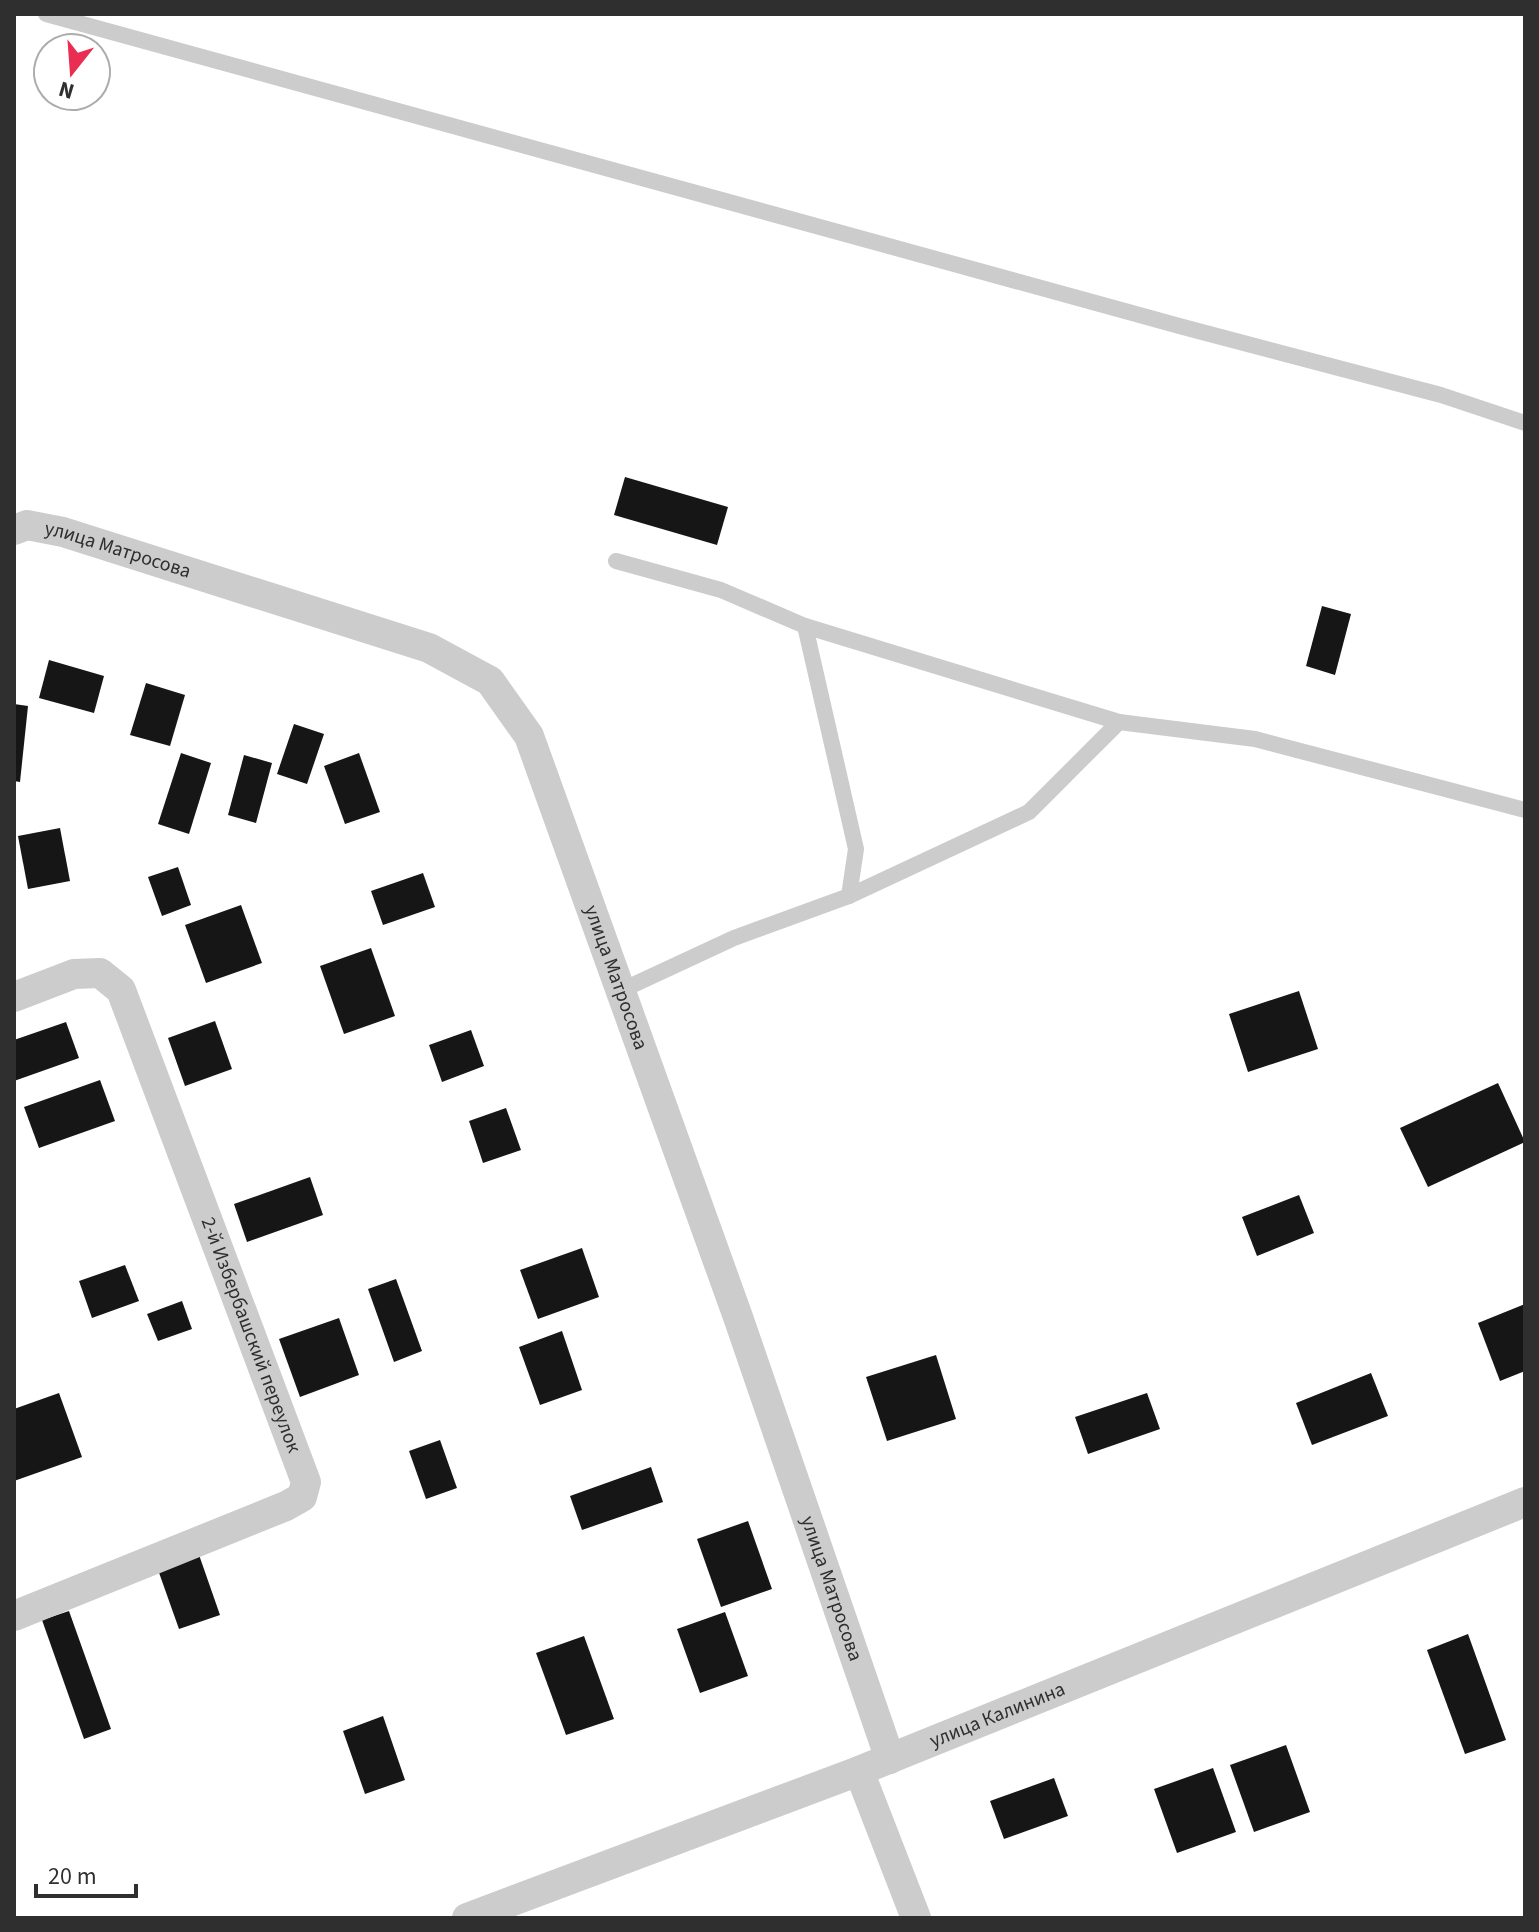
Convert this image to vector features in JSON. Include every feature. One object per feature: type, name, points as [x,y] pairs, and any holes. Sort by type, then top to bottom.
[{"type":"street","name":"улица Матросова","points":[[14,530],[27,525],[63,532],[429,648],[490,681],[529,736],[733,1302],[890,1759]]},
{"type":"street","name":"2-й Избербашский переулок","points":[[14,997],[74,974],[100,973],[121,990],[306,1482],[302,1497],[286,1506],[14,1616]]},
{"type":"street","name":"улица Калинина","points":[[467,1918],[890,1759],[1525,1502]]},
{"type":"street","points":[[859,1771],[916,1918]]},
{"type":"lane","points":[[46,14],[1441,395],[1525,423]]},
{"type":"lane","points":[[616,561],[721,590],[805,626],[1119,722],[1255,739],[1525,810]]},
{"type":"lane","points":[[805,626],[856,849],[849,896]]},
{"type":"lane","points":[[620,991],[734,938],[849,896],[1029,812],[1119,722]]},
{"type":"building","points":[[625,477],[728,507],[717,545],[614,515]]},
{"type":"building","points":[[1322,606],[1351,614],[1335,675],[1306,666]]},
{"type":"building","points":[[49,660],[104,676],[94,713],[39,698]]},
{"type":"building","points":[[146,683],[185,695],[170,746],[130,735]]},
{"type":"building","points":[[14,704],[28,706],[20,782],[14,781]]},
{"type":"building","points":[[294,724],[324,734],[307,784],[277,774]]},
{"type":"building","points":[[181,753],[211,763],[189,834],[158,824]]},
{"type":"building","points":[[359,753],[380,812],[345,824],[324,766]]},
{"type":"building","points":[[244,755],[272,763],[256,823],[228,815]]},
{"type":"building","points":[[60,828],[70,881],[28,889],[18,836]]},
{"type":"building","points":[[178,867],[191,905],[162,916],[148,877]]},
{"type":"building","points":[[423,873],[435,907],[383,925],[371,891]]},
{"type":"building","points":[[241,905],[262,963],[206,983],[185,925]]},
{"type":"building","points":[[371,948],[395,1016],[344,1034],[320,966]]},
{"type":"building","points":[[1299,991],[1318,1049],[1248,1072],[1229,1014]]},
{"type":"building","points":[[215,1021],[232,1069],[185,1086],[168,1038]]},
{"type":"building","points":[[66,1022],[79,1058],[14,1081],[14,1040]]},
{"type":"building","points":[[471,1030],[484,1066],[442,1082],[429,1045]]},
{"type":"building","points":[[100,1080],[115,1121],[39,1148],[24,1107]]},
{"type":"building","points":[[1498,1083],[1525,1142],[1428,1187],[1400,1128]]},
{"type":"building","points":[[506,1108],[521,1150],[483,1163],[469,1121]]},
{"type":"building","points":[[310,1177],[323,1215],[247,1242],[234,1204]]},
{"type":"building","points":[[1299,1195],[1314,1233],[1257,1256],[1242,1217]]},
{"type":"building","points":[[582,1248],[599,1297],[538,1319],[520,1270]]},
{"type":"building","points":[[125,1265],[139,1301],[92,1318],[79,1281]]},
{"type":"building","points":[[396,1279],[422,1351],[394,1362],[368,1289]]},
{"type":"building","points":[[182,1301],[192,1329],[158,1341],[147,1314]]},
{"type":"building","points":[[1525,1304],[1525,1371],[1500,1381],[1478,1323]]},
{"type":"building","points":[[339,1318],[359,1375],[300,1397],[279,1339]]},
{"type":"building","points":[[562,1331],[582,1390],[540,1405],[519,1347]]},
{"type":"building","points":[[936,1355],[956,1419],[887,1441],[866,1377]]},
{"type":"building","points":[[1371,1373],[1388,1416],[1312,1445],[1296,1403]]},
{"type":"building","points":[[59,1393],[82,1457],[14,1481],[14,1409]]},
{"type":"building","points":[[1147,1393],[1160,1429],[1088,1454],[1075,1417]]},
{"type":"building","points":[[440,1440],[457,1488],[426,1499],[409,1451]]},
{"type":"building","points":[[651,1467],[663,1502],[582,1530],[570,1496]]},
{"type":"building","points":[[748,1521],[772,1589],[721,1607],[697,1539]]},
{"type":"building","points":[[198,1552],[220,1615],[179,1629],[157,1567]]},
{"type":"building","points":[[69,1611],[111,1729],[84,1739],[42,1620]]},
{"type":"building","points":[[725,1612],[748,1676],[700,1693],[677,1629]]},
{"type":"building","points":[[1468,1634],[1506,1740],[1465,1754],[1427,1650]]},
{"type":"building","points":[[584,1636],[614,1719],[566,1735],[536,1653]]},
{"type":"building","points":[[383,1716],[405,1780],[365,1794],[343,1731]]},
{"type":"building","points":[[1286,1745],[1310,1812],[1254,1832],[1230,1765]]},
{"type":"building","points":[[1213,1768],[1236,1832],[1177,1853],[1154,1789]]},
{"type":"building","points":[[1054,1778],[1068,1816],[1004,1839],[990,1801]]}]
